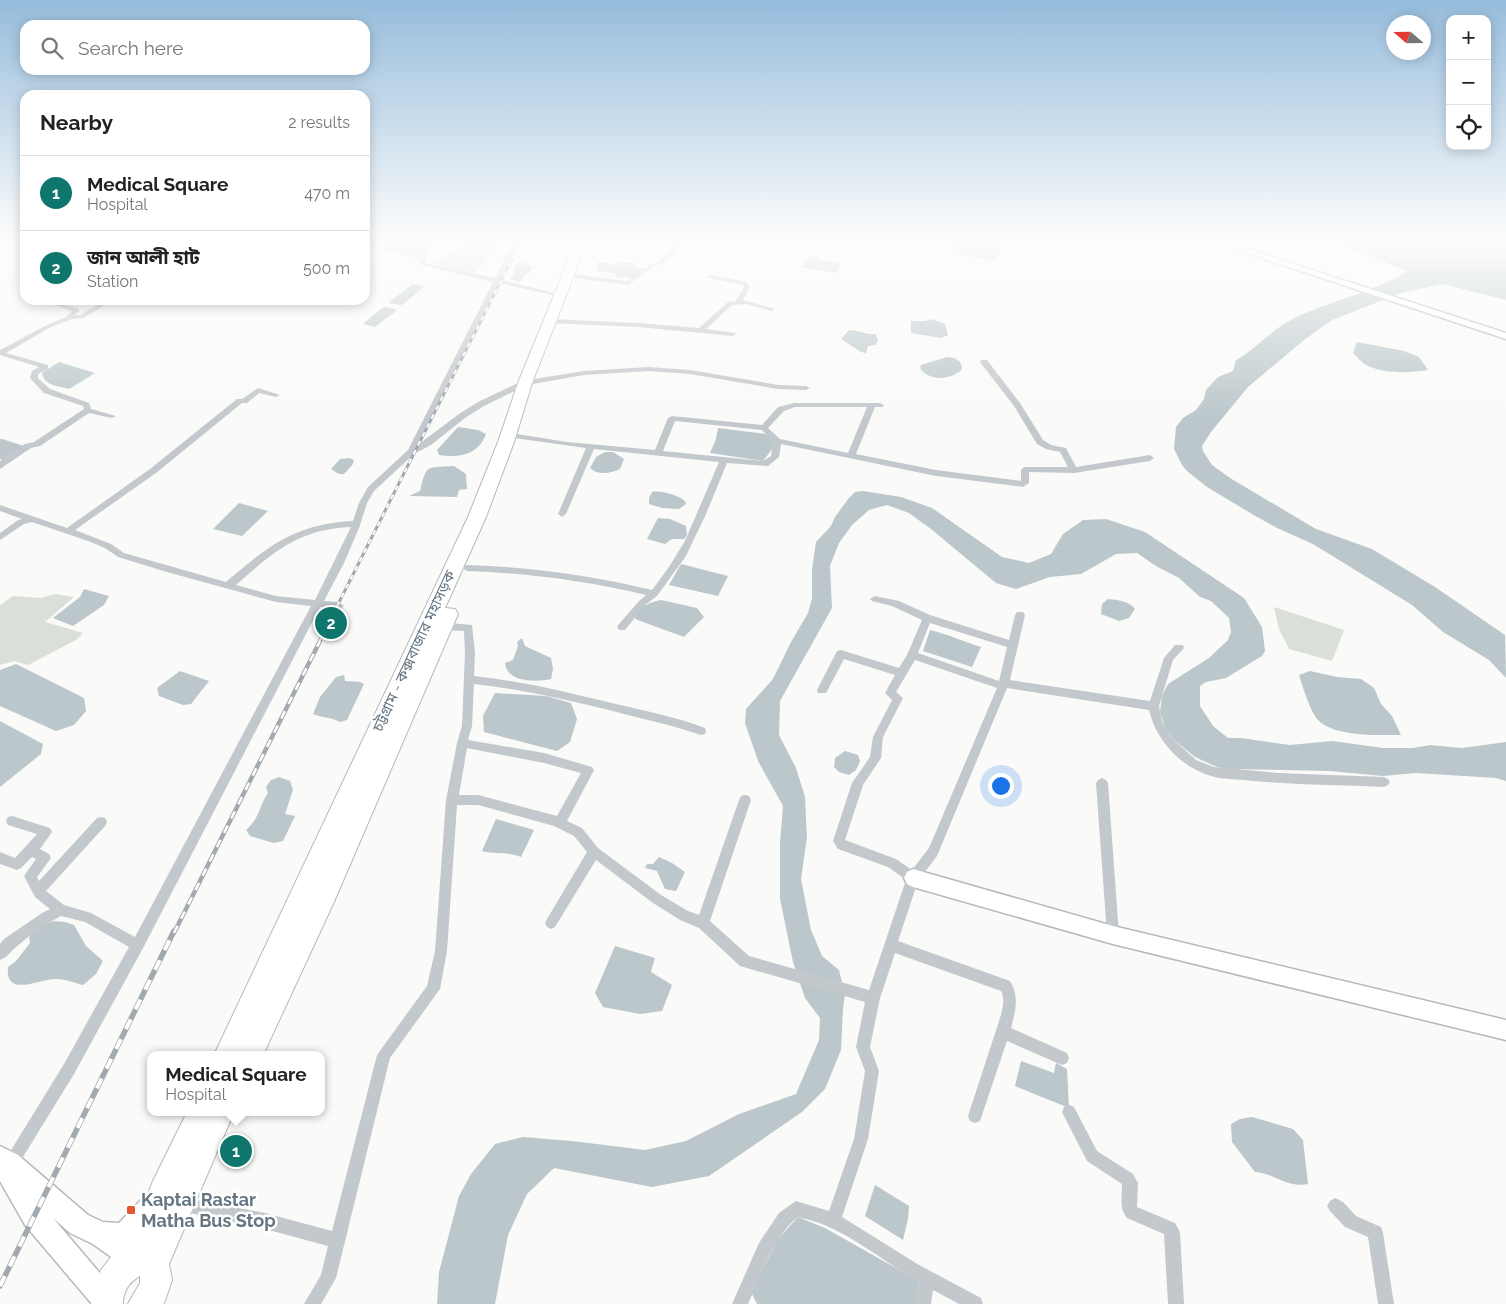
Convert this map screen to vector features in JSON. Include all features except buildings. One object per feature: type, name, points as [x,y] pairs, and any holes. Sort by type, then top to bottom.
[{"type":"highway","name":"চট্টগ্রাম - কক্সবাজার মহাসড়ক","points":[[554,321],[559,300]]},
{"type":"highway","name":"চট্টগ্রাম - কক্সবাজার মহাসড়ক","points":[[250,1051],[324,896],[435,626],[563,300]]},
{"type":"highway","name":"চট্টগ্রাম - কক্সবাজার মহাসড়ক","points":[[230,1051],[350,786],[467,568],[504,477],[517,436],[530,382]]},
{"type":"highway","points":[[145,1262],[172,1198],[201,1116]]},
{"type":"highway","points":[[172,1198],[218,1116]]},
{"type":"highway","points":[[107,1302],[108,1292],[116,1275],[122,1268],[145,1262]]},
{"type":"highway","points":[[144,1304],[155,1286],[157,1277],[145,1262]]},
{"type":"main road","points":[[1404,300],[1506,331]]},
{"type":"main road","points":[[1414,303],[1506,336]]},
{"type":"main road","points":[[913,878],[1113,935],[1506,1030]]},
{"type":"main road","points":[[3,1159],[79,1224],[102,1235],[145,1262]]},
{"type":"main road","points":[[3,1159],[34,1216],[107,1302]]},
{"type":"main road","points":[[102,1235],[123,1236],[142,1219],[172,1198]]},
{"type":"street","points":[[411,452],[488,300]]},
{"type":"street","points":[[700,330],[708,319],[720,315],[730,303],[739,301],[772,309]]},
{"type":"street","points":[[60,305],[77,310],[69,316],[71,317]]},
{"type":"street","points":[[0,353],[47,327],[71,317],[81,318],[103,305]]},
{"type":"street","points":[[554,321],[700,330],[734,334]]},
{"type":"street","points":[[0,353],[45,367],[35,373],[34,378],[42,388],[86,405],[88,410]]},
{"type":"street","points":[[984,362],[1017,405],[1040,442],[1049,447],[1063,450],[1074,470]]},
{"type":"street","points":[[3,1159],[68,1069],[137,945],[339,563],[363,503],[371,489],[411,452],[481,404],[530,382],[584,373],[648,369],[690,372],[778,387],[806,388]]},
{"type":"street","points":[[68,531],[153,471],[240,401],[244,401],[258,390],[276,395]]},
{"type":"street","points":[[764,428],[781,409],[787,406],[805,404],[876,405],[851,456]]},
{"type":"street","points":[[0,464],[28,446],[37,444],[88,410],[112,416]]},
{"type":"street","points":[[658,453],[672,418],[764,428],[777,441],[936,473],[1023,484],[1025,483],[1025,470],[1027,469],[1074,470],[1150,458]]},
{"type":"street","points":[[517,436],[591,446],[765,464],[775,457],[777,441]]},
{"type":"street","points":[[562,514],[591,446]]},
{"type":"street","points":[[622,627],[642,604],[654,594],[674,567],[710,498],[724,460]]},
{"type":"street","points":[[0,508],[108,546],[121,555],[228,586],[276,599],[316,605],[339,606]]},
{"type":"street","points":[[0,537],[21,522],[32,519]]},
{"type":"street","points":[[228,586],[257,560],[296,534],[327,525],[356,524]]},
{"type":"street","points":[[467,568],[538,572],[654,594]]},
{"type":"street","points":[[875,599],[886,600],[904,606],[927,618],[1013,645]]},
{"type":"street","points":[[833,1220],[861,1139],[872,1071],[863,1047],[873,998],[913,878],[933,852],[1004,684],[1020,615]]},
{"type":"street","points":[[913,878],[892,863],[842,845],[840,841],[858,783],[875,758],[878,737],[898,698],[890,693],[912,655],[927,618]]},
{"type":"street","points":[[312,1304],[328,1278],[384,1055],[433,990],[441,951],[452,800],[462,743],[467,726],[470,680],[469,628],[435,626]]},
{"type":"street","points":[[1179,648],[1169,658],[1154,706],[1162,733],[1173,748],[1192,763],[1213,772],[1279,778],[1384,782]]},
{"type":"street","points":[[822,690],[841,654],[901,673]]},
{"type":"street","points":[[912,655],[1004,684],[1154,706]]},
{"type":"street","points":[[470,680],[512,685],[577,698],[663,718],[701,731]]},
{"type":"street","points":[[462,743],[544,758],[588,770],[560,823]]},
{"type":"street","points":[[1102,784],[1113,935]]},
{"type":"street","points":[[452,800],[478,800],[560,823],[578,832],[594,852],[657,899],[684,916],[703,923],[745,961],[873,998]]},
{"type":"street","points":[[703,923],[745,800]]},
{"type":"street","points":[[0,858],[17,864],[46,832],[12,821]]},
{"type":"street","points":[[38,891],[101,822]]},
{"type":"street","points":[[31,850],[46,858],[30,876],[42,897],[61,910],[87,918],[137,945]]},
{"type":"street","points":[[551,923],[594,852]]},
{"type":"street","points":[[0,954],[9,944],[46,917],[61,910]]},
{"type":"street","points":[[891,945],[1005,986],[1010,990],[1011,997],[1003,1032],[975,1116]]},
{"type":"street","points":[[1003,1032],[1062,1058]]},
{"type":"street","points":[[1069,1112],[1092,1156],[1128,1179],[1130,1183],[1128,1209],[1132,1213],[1170,1228],[1176,1304]]},
{"type":"street","points":[[172,1198],[337,1240]]},
{"type":"street","points":[[1335,1206],[1340,1209],[1348,1221],[1372,1229],[1375,1233],[1386,1304]]},
{"type":"street","points":[[740,1304],[765,1249],[784,1218],[796,1209],[814,1211],[833,1220],[927,1279],[975,1304]]},
{"type":"street","points":[[923,1304],[927,1279]]},
{"type":"shaded area","points":[[392,300],[408,300],[402,305],[388,303]]},
{"type":"shaded area","points":[[1341,300],[1383,300],[1332,320],[1304,340],[1248,387],[1211,432],[1202,446],[1203,451],[1212,465],[1230,478],[1316,529],[1372,549],[1435,587],[1505,635],[1506,678],[1489,660],[1443,632],[1412,605],[1313,544],[1277,528],[1207,487],[1187,471],[1174,449],[1176,427],[1183,418],[1196,410],[1204,399],[1206,390],[1218,377],[1233,371],[1236,360],[1285,323]]},
{"type":"shaded area","points":[[387,307],[397,310],[375,327],[363,324],[382,308]]},
{"type":"shaded area","points":[[931,319],[945,324],[948,335],[941,338],[911,333],[911,321]]},
{"type":"shaded area","points":[[849,330],[876,334],[878,341],[875,345],[868,346],[866,353],[861,352],[841,339]]},
{"type":"shaded area","points":[[1357,342],[1404,351],[1419,357],[1428,370],[1398,372],[1375,369],[1362,362],[1353,353]]},
{"type":"shaded area","points":[[947,357],[961,363],[962,369],[958,373],[941,378],[929,376],[920,368],[921,365]]},
{"type":"shaded area","points":[[59,362],[95,373],[69,389],[57,386],[46,381],[42,373]]},
{"type":"shaded area","points":[[458,427],[478,430],[486,434],[483,441],[473,451],[454,456],[439,455],[437,450]]},
{"type":"shaded area","points":[[718,428],[765,434],[773,439],[773,448],[763,461],[710,453]]},
{"type":"shaded area","points":[[0,439],[24,446],[4,460],[0,459]]},
{"type":"shaded area","points":[[605,452],[613,452],[624,459],[620,469],[609,473],[601,473],[590,468],[596,457]]},
{"type":"shaded area","points":[[349,458],[354,460],[353,464],[344,474],[339,474],[331,469],[340,459]]},
{"type":"shaded area","points":[[454,466],[466,474],[467,489],[459,490],[457,497],[409,496],[420,491],[426,471],[429,469],[433,467]]},
{"type":"shaded area","points":[[863,491],[901,497],[932,508],[1002,557],[1029,563],[1051,554],[1063,534],[1083,520],[1106,519],[1145,532],[1244,598],[1262,627],[1265,651],[1262,656],[1226,678],[1206,682],[1200,686],[1200,706],[1213,726],[1228,738],[1290,745],[1332,741],[1383,748],[1413,748],[1430,745],[1462,748],[1506,742],[1506,781],[1496,778],[1416,773],[1383,776],[1329,771],[1229,769],[1217,767],[1195,757],[1172,738],[1165,727],[1160,712],[1162,696],[1168,684],[1209,658],[1228,640],[1231,632],[1229,618],[1211,601],[1200,597],[1179,578],[1137,553],[1116,554],[1081,574],[1050,577],[1016,589],[996,583],[909,513],[887,505],[869,510],[852,525],[839,543],[830,566],[832,608],[780,701],[779,735],[796,768],[805,797],[807,837],[801,879],[811,930],[822,956],[839,970],[845,994],[841,1050],[825,1089],[802,1112],[709,1176],[652,1187],[554,1168],[527,1194],[508,1235],[495,1304],[437,1304],[439,1272],[459,1196],[471,1174],[495,1144],[523,1137],[645,1150],[686,1141],[739,1114],[796,1094],[819,1040],[820,1018],[805,998],[793,962],[780,899],[780,843],[783,806],[758,761],[745,723],[746,709],[773,679],[808,613],[812,598],[812,569],[816,542],[831,526],[835,517],[849,498],[855,492]]},
{"type":"shaded area","points":[[652,492],[664,492],[673,495],[685,501],[686,504],[679,509],[662,508],[649,504]]},
{"type":"shaded area","points":[[239,503],[268,511],[242,536],[213,529]]},
{"type":"shaded area","points":[[658,518],[670,519],[686,526],[687,535],[684,539],[672,539],[665,544],[647,539]]},
{"type":"shaded area","points":[[681,564],[728,576],[718,596],[669,585]]},
{"type":"shaded area","points":[[84,589],[109,596],[104,605],[73,626],[53,618],[80,597]]},
{"type":"shaded area","points":[[55,594],[74,597],[45,622],[83,633],[76,640],[28,665],[14,661],[0,665],[0,605],[13,596],[41,598]]},
{"type":"shaded area","points":[[1108,599],[1119,600],[1133,606],[1135,609],[1129,618],[1119,621],[1101,614],[1102,604]]},
{"type":"shaded area","points":[[661,600],[697,608],[704,617],[684,637],[635,619],[641,608]]},
{"type":"shaded area","points":[[1274,607],[1344,630],[1332,661],[1289,649],[1279,629]]},
{"type":"shaded area","points":[[930,630],[981,647],[972,667],[923,651]]},
{"type":"shaded area","points":[[522,638],[525,646],[551,658],[553,669],[551,679],[538,681],[523,680],[516,678],[507,670],[505,663],[513,660],[518,646],[517,642]]},
{"type":"shaded area","points":[[16,664],[84,698],[86,711],[74,725],[56,731],[0,706],[0,670]]},
{"type":"shaded area","points":[[180,671],[209,681],[191,704],[183,705],[159,696],[157,688]]},
{"type":"shaded area","points":[[1310,671],[1337,677],[1361,679],[1374,688],[1381,704],[1392,716],[1401,735],[1358,734],[1336,730],[1319,721],[1310,706],[1299,675]]},
{"type":"shaded area","points":[[344,675],[345,681],[364,684],[347,720],[340,722],[313,714],[320,697],[336,677]]},
{"type":"shaded area","points":[[495,693],[546,696],[571,703],[577,719],[570,742],[557,751],[484,732],[483,716]]},
{"type":"shaded area","points":[[0,721],[43,744],[41,754],[0,787]]},
{"type":"shaded area","points":[[845,751],[858,755],[860,761],[856,770],[849,775],[839,772],[834,767],[835,758]]},
{"type":"shaded area","points":[[279,777],[290,781],[293,790],[285,814],[295,816],[283,841],[274,843],[250,836],[246,830],[254,821],[268,793],[266,787],[271,780]]},
{"type":"shaded area","points":[[496,819],[534,830],[521,857],[482,851]]},
{"type":"shaded area","points":[[659,857],[685,872],[676,891],[665,889],[657,871],[645,868],[647,864],[653,864]]},
{"type":"shaded area","points":[[54,921],[74,925],[86,946],[103,961],[96,974],[83,985],[57,979],[25,985],[18,985],[12,982],[9,977],[8,967],[16,961],[30,943],[29,938],[37,929]]},
{"type":"shaded area","points":[[615,946],[655,958],[651,972],[672,985],[662,1011],[640,1014],[603,1007],[595,993]]},
{"type":"shaded area","points":[[1021,1061],[1054,1073],[1056,1063],[1067,1069],[1069,1108],[1015,1086]]},
{"type":"shaded area","points":[[1252,1117],[1293,1129],[1303,1140],[1308,1184],[1293,1184],[1255,1172],[1232,1142],[1231,1124],[1240,1119]]},
{"type":"shaded area","points":[[875,1185],[909,1206],[903,1240],[865,1216]]},
{"type":"shaded area","points":[[798,1217],[825,1228],[919,1281],[916,1304],[757,1304],[751,1292],[778,1239]]},
{"type":"railway","points":[[319,642],[491,300]]},
{"type":"railway","points":[[174,933],[320,641]]},
{"type":"railway","points":[[0,1286],[174,931]]},
{"type":"place","name":"জান আলী হাট","points":[[331,623]]},
{"type":"place","name":"Medical Square","points":[[236,1151]]},
{"type":"place","name":"Kaptai Rastar Matha Bus Stop","points":[[131,1210]]}]
